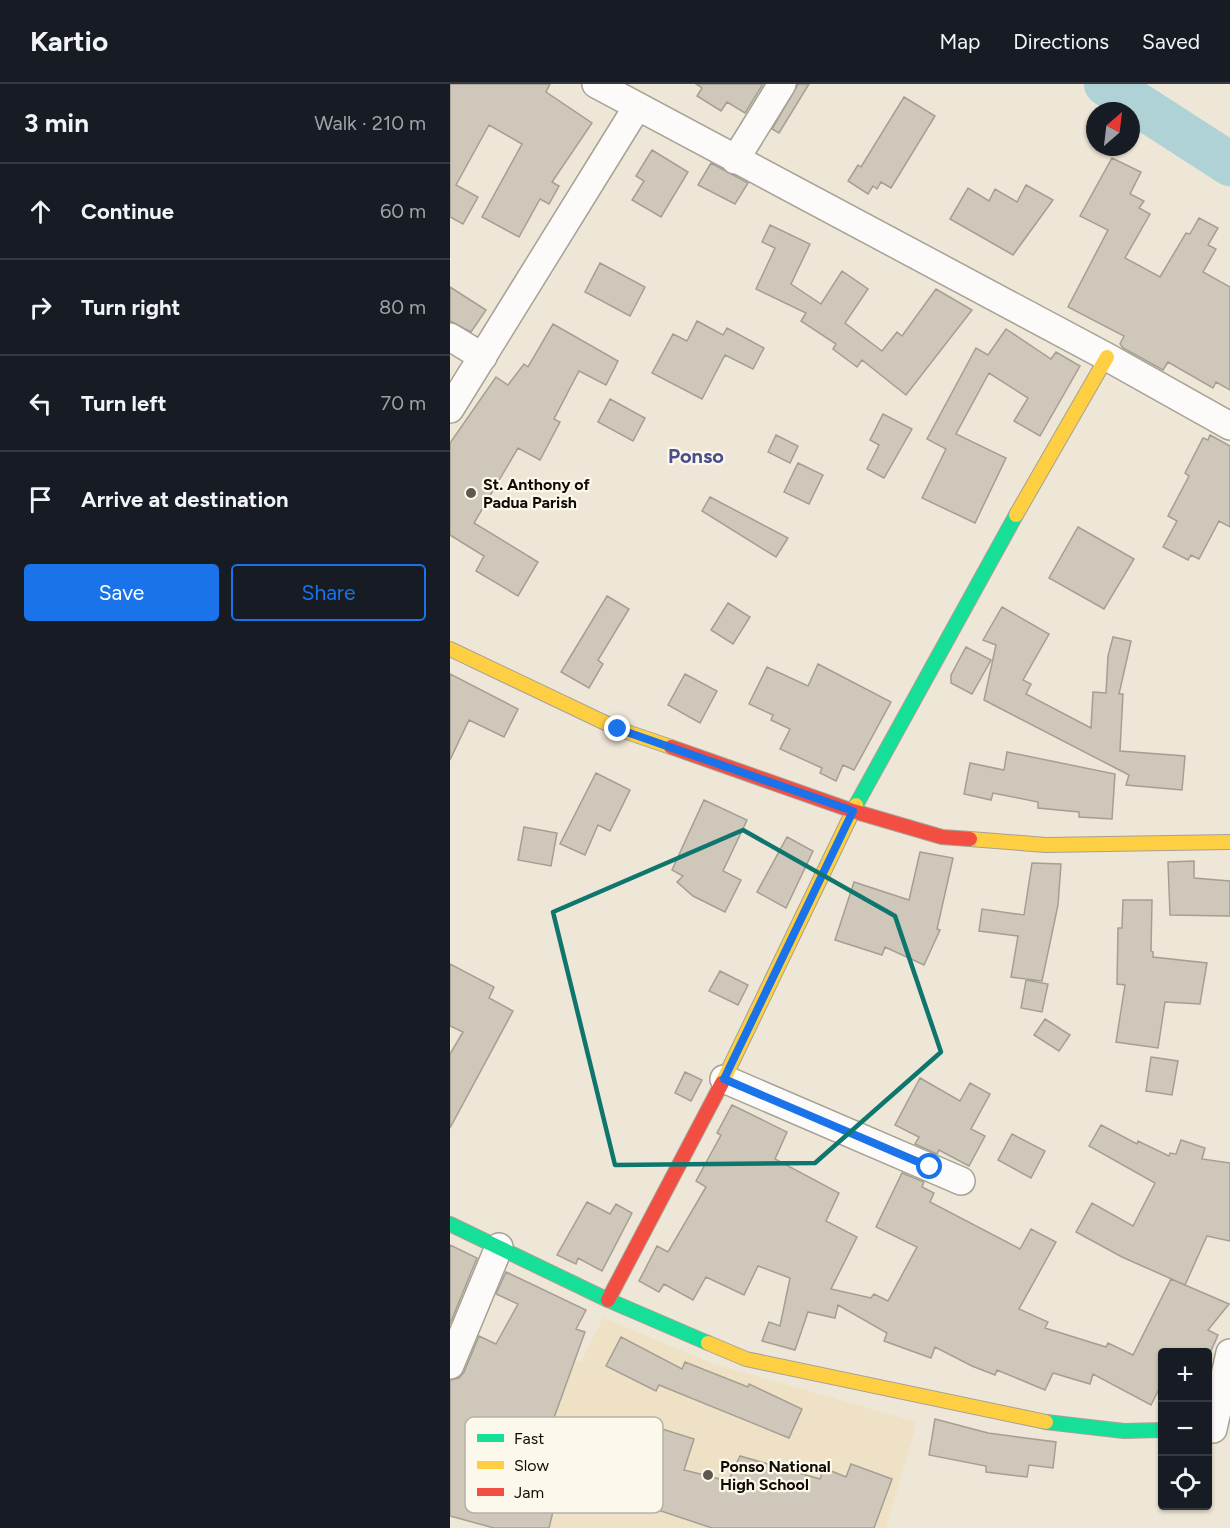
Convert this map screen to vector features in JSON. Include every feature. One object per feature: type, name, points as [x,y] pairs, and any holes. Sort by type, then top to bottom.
[{"type":"street","points":[[596,84],[1107,357],[1230,426]]},
{"type":"street","points":[[735,160],[782,84]]},
{"type":"street","points":[[450,409],[637,107]]},
{"type":"street","points":[[450,337],[483,357]]},
{"type":"street","points":[[608,1300],[724,1079],[853,811],[973,591],[1107,357]]},
{"type":"street","points":[[450,649],[618,729],[853,811],[942,837],[1046,845],[1230,842]]},
{"type":"street","points":[[724,1079],[961,1181]]},
{"type":"street","points":[[450,1224],[608,1300],[746,1359],[1029,1420],[1124,1431],[1158,1430]]},
{"type":"street","points":[[450,1365],[499,1247]]},
{"type":"street","points":[[1217,1429],[1230,1353]]},
{"type":"highlighted area","points":[[743,830],[895,916],[941,1052],[815,1163],[615,1165],[553,912]]},
{"type":"shaded area","name":"Ponso National High School","points":[[603,1318],[714,1364],[917,1422],[886,1528],[500,1528],[504,1513],[663,1513],[663,1417],[526,1417],[541,1354],[581,1362]]},
{"type":"building","points":[[450,84],[550,84],[546,92],[592,123],[552,182],[559,186],[549,204],[540,199],[519,237],[482,217],[522,144],[489,125],[456,185],[478,197],[463,224],[450,217]]},
{"type":"building","points":[[696,84],[763,84],[745,113],[727,102],[721,111],[697,96],[702,88]]},
{"type":"building","points":[[798,84],[809,84],[779,133],[772,129]]},
{"type":"building","points":[[904,97],[935,116],[891,188],[881,182],[877,189],[873,186],[868,194],[848,181],[858,165],[861,167]]},
{"type":"building","points":[[652,150],[688,172],[661,217],[632,200],[644,181],[636,176]]},
{"type":"building","points":[[1112,158],[1141,172],[1130,194],[1144,201],[1139,208],[1150,214],[1125,258],[1160,277],[1186,233],[1190,234],[1199,218],[1218,228],[1208,245],[1216,249],[1203,272],[1230,287],[1230,390],[1216,382],[1213,388],[1168,362],[1163,370],[1123,348],[1120,344],[1124,336],[1068,307],[1108,230],[1080,216]]},
{"type":"building","points":[[711,163],[748,183],[735,204],[698,185]]},
{"type":"building","points":[[1026,185],[1053,200],[1013,255],[950,219],[968,188],[989,201],[995,189],[1017,202]]},
{"type":"building","points":[[770,225],[810,244],[791,284],[821,304],[842,271],[868,289],[845,323],[882,351],[897,332],[902,336],[936,289],[972,310],[906,395],[862,360],[857,367],[833,349],[836,344],[801,321],[806,313],[756,289],[775,248],[762,242]]},
{"type":"building","points":[[600,263],[645,287],[630,316],[585,292]]},
{"type":"building","points":[[450,287],[486,310],[471,332],[450,321]]},
{"type":"building","points":[[697,321],[723,335],[727,328],[764,348],[753,369],[725,355],[702,399],[652,373],[673,334],[687,341]]},
{"type":"building","points":[[553,324],[618,361],[606,385],[579,371],[554,419],[560,422],[540,460],[518,448],[474,523],[538,562],[518,596],[476,571],[484,556],[450,535],[450,443],[496,377],[508,385],[524,364],[528,367]]},
{"type":"building","points":[[1006,329],[1051,359],[1056,352],[1080,366],[1040,436],[1014,421],[1028,398],[989,373],[956,434],[1006,458],[975,523],[922,498],[946,449],[927,439],[976,348],[988,355]]},
{"type":"building","points":[[610,399],[645,418],[633,441],[598,422]]},
{"type":"building","points":[[883,414],[912,429],[884,478],[867,469],[879,445],[870,440]]},
{"type":"building","points":[[776,435],[798,446],[790,463],[768,452]]},
{"type":"building","points":[[1210,435],[1230,446],[1230,527],[1219,521],[1199,559],[1191,555],[1188,560],[1163,547],[1177,521],[1168,516],[1189,476],[1185,473],[1203,438],[1208,440]]},
{"type":"building","points":[[798,463],[823,475],[809,504],[784,492]]},
{"type":"building","points":[[710,497],[788,538],[776,557],[702,511]]},
{"type":"building","points":[[1078,527],[1134,559],[1104,609],[1049,578]]},
{"type":"building","points":[[607,596],[629,609],[598,660],[603,664],[589,688],[561,672]]},
{"type":"building","points":[[728,603],[750,617],[733,644],[711,630]]},
{"type":"building","points":[[1002,607],[1049,634],[1023,680],[1031,684],[1026,694],[1091,728],[1093,692],[1106,693],[1108,656],[1113,637],[1131,641],[1119,694],[1123,694],[1120,751],[1185,756],[1182,790],[1126,785],[1129,775],[984,700],[996,645],[983,640]]},
{"type":"building","points":[[966,647],[991,660],[972,694],[951,683],[951,675]]},
{"type":"building","points":[[818,664],[891,702],[854,770],[843,765],[836,781],[820,773],[822,768],[780,749],[790,729],[771,720],[773,715],[749,704],[767,667],[808,686]]},
{"type":"building","points":[[450,674],[518,709],[504,737],[469,720],[450,760]]},
{"type":"building","points":[[685,674],[717,691],[700,723],[668,705]]},
{"type":"building","points":[[1007,752],[1115,774],[1112,819],[1079,817],[1079,812],[1038,808],[1038,802],[993,793],[991,800],[964,794],[970,763],[1004,770]]},
{"type":"building","points":[[596,773],[630,790],[610,831],[598,825],[585,855],[560,844]]},
{"type":"building","points":[[704,800],[747,820],[723,871],[741,880],[725,912],[693,896],[677,882],[683,876],[672,870]]},
{"type":"building","points":[[524,827],[557,833],[551,866],[518,860]]},
{"type":"building","points":[[787,837],[813,851],[786,908],[757,892]]},
{"type":"building","points":[[920,852],[953,858],[937,929],[940,930],[924,965],[885,947],[882,955],[835,940],[854,882],[909,900]]},
{"type":"building","points":[[1194,861],[1194,878],[1230,881],[1230,916],[1170,915],[1168,862]]},
{"type":"building","points":[[1032,863],[1061,864],[1058,905],[1042,981],[1011,977],[1018,936],[979,931],[982,909],[1024,915]]},
{"type":"building","points":[[1123,900],[1152,900],[1151,951],[1153,957],[1207,963],[1200,1004],[1165,1002],[1158,1048],[1116,1042],[1125,985],[1117,984],[1118,928],[1122,928]]},
{"type":"building","points":[[450,964],[494,987],[489,998],[513,1011],[450,1128],[450,1054],[463,1032],[450,1026]]},
{"type":"building","points":[[720,971],[748,985],[738,1005],[709,991]]},
{"type":"building","points":[[1026,980],[1048,984],[1042,1012],[1021,1008]]},
{"type":"building","points":[[1045,1019],[1070,1035],[1059,1051],[1034,1035]]},
{"type":"building","points":[[1151,1057],[1178,1061],[1172,1095],[1146,1091]]},
{"type":"building","points":[[685,1072],[702,1080],[691,1101],[675,1093]]},
{"type":"building","points":[[920,1078],[960,1101],[970,1083],[990,1094],[971,1129],[985,1136],[969,1166],[939,1150],[937,1154],[915,1144],[919,1137],[895,1125]]},
{"type":"building","points":[[732,1105],[787,1132],[775,1159],[839,1193],[826,1221],[857,1237],[831,1289],[871,1298],[874,1294],[888,1301],[917,1247],[876,1227],[902,1173],[924,1182],[922,1187],[934,1193],[930,1202],[1020,1249],[1031,1229],[1056,1242],[1019,1309],[1048,1322],[1045,1328],[1106,1347],[1108,1343],[1133,1355],[1171,1279],[1229,1304],[1208,1330],[1218,1335],[1212,1348],[1158,1348],[1158,1391],[1151,1405],[1093,1374],[1090,1384],[1053,1373],[1045,1390],[997,1370],[995,1375],[935,1347],[931,1358],[884,1341],[887,1333],[838,1305],[835,1318],[808,1312],[795,1350],[762,1341],[769,1322],[780,1326],[790,1278],[758,1266],[744,1295],[706,1277],[693,1300],[664,1284],[659,1292],[639,1281],[657,1246],[668,1252],[706,1187],[696,1181],[721,1135],[717,1133]]},
{"type":"building","points":[[1101,1125],[1137,1144],[1138,1141],[1169,1156],[1170,1153],[1176,1154],[1181,1140],[1205,1148],[1202,1159],[1230,1163],[1230,1241],[1207,1236],[1185,1285],[1122,1257],[1076,1232],[1092,1203],[1133,1226],[1155,1183],[1089,1146]]},
{"type":"building","points":[[1012,1134],[1045,1151],[1031,1178],[998,1160]]},
{"type":"building","points":[[587,1202],[610,1214],[616,1204],[632,1213],[602,1271],[578,1258],[576,1264],[557,1255]]},
{"type":"building","points":[[450,1245],[477,1258],[450,1324]]},
{"type":"building","points":[[506,1272],[586,1310],[576,1329],[585,1332],[554,1417],[465,1417],[465,1513],[553,1513],[549,1528],[494,1528],[450,1516],[450,1380],[459,1378],[464,1372],[479,1336],[496,1344],[518,1304],[496,1294]]},
{"type":"building","points":[[621,1337],[682,1369],[685,1362],[748,1387],[749,1384],[802,1409],[789,1438],[659,1385],[656,1391],[606,1366]]},
{"type":"building","points":[[935,1419],[988,1433],[1056,1442],[1053,1468],[1029,1465],[1027,1477],[986,1472],[986,1466],[929,1455]]},
{"type":"building","points":[[663,1429],[694,1439],[684,1470],[728,1481],[740,1456],[820,1479],[824,1468],[846,1477],[851,1464],[892,1479],[874,1528],[712,1528],[663,1512]]},
{"type":"waterway","points":[[1106,84],[1230,164]]},
{"type":"traffic: fast","points":[[856,805],[1016,515]]},
{"type":"traffic: fast","points":[[450,1224],[608,1300],[708,1343]]},
{"type":"traffic: fast","points":[[1046,1422],[1124,1431],[1158,1430]]},
{"type":"traffic: slow","points":[[1016,515],[1107,357]]},
{"type":"traffic: slow","points":[[450,649],[618,729],[671,747]]},
{"type":"traffic: slow","points":[[722,1083],[856,805]]},
{"type":"traffic: slow","points":[[970,839],[1046,845],[1230,842]]},
{"type":"traffic: slow","points":[[708,1343],[746,1359],[1046,1422]]},
{"type":"traffic: jam","points":[[671,747],[853,811],[942,837],[970,839]]},
{"type":"traffic: jam","points":[[608,1300],[722,1083]]},
{"type":"place","name":"St. Anthony of Padua Parish","points":[[471,493]]},
{"type":"place","name":"Ponso National High School","points":[[708,1475]]},
{"type":"district","name":"Ponso","points":[[696,456]]},
{"type":"route","points":[[618,729],[853,811],[724,1079],[930,1167]]}]
